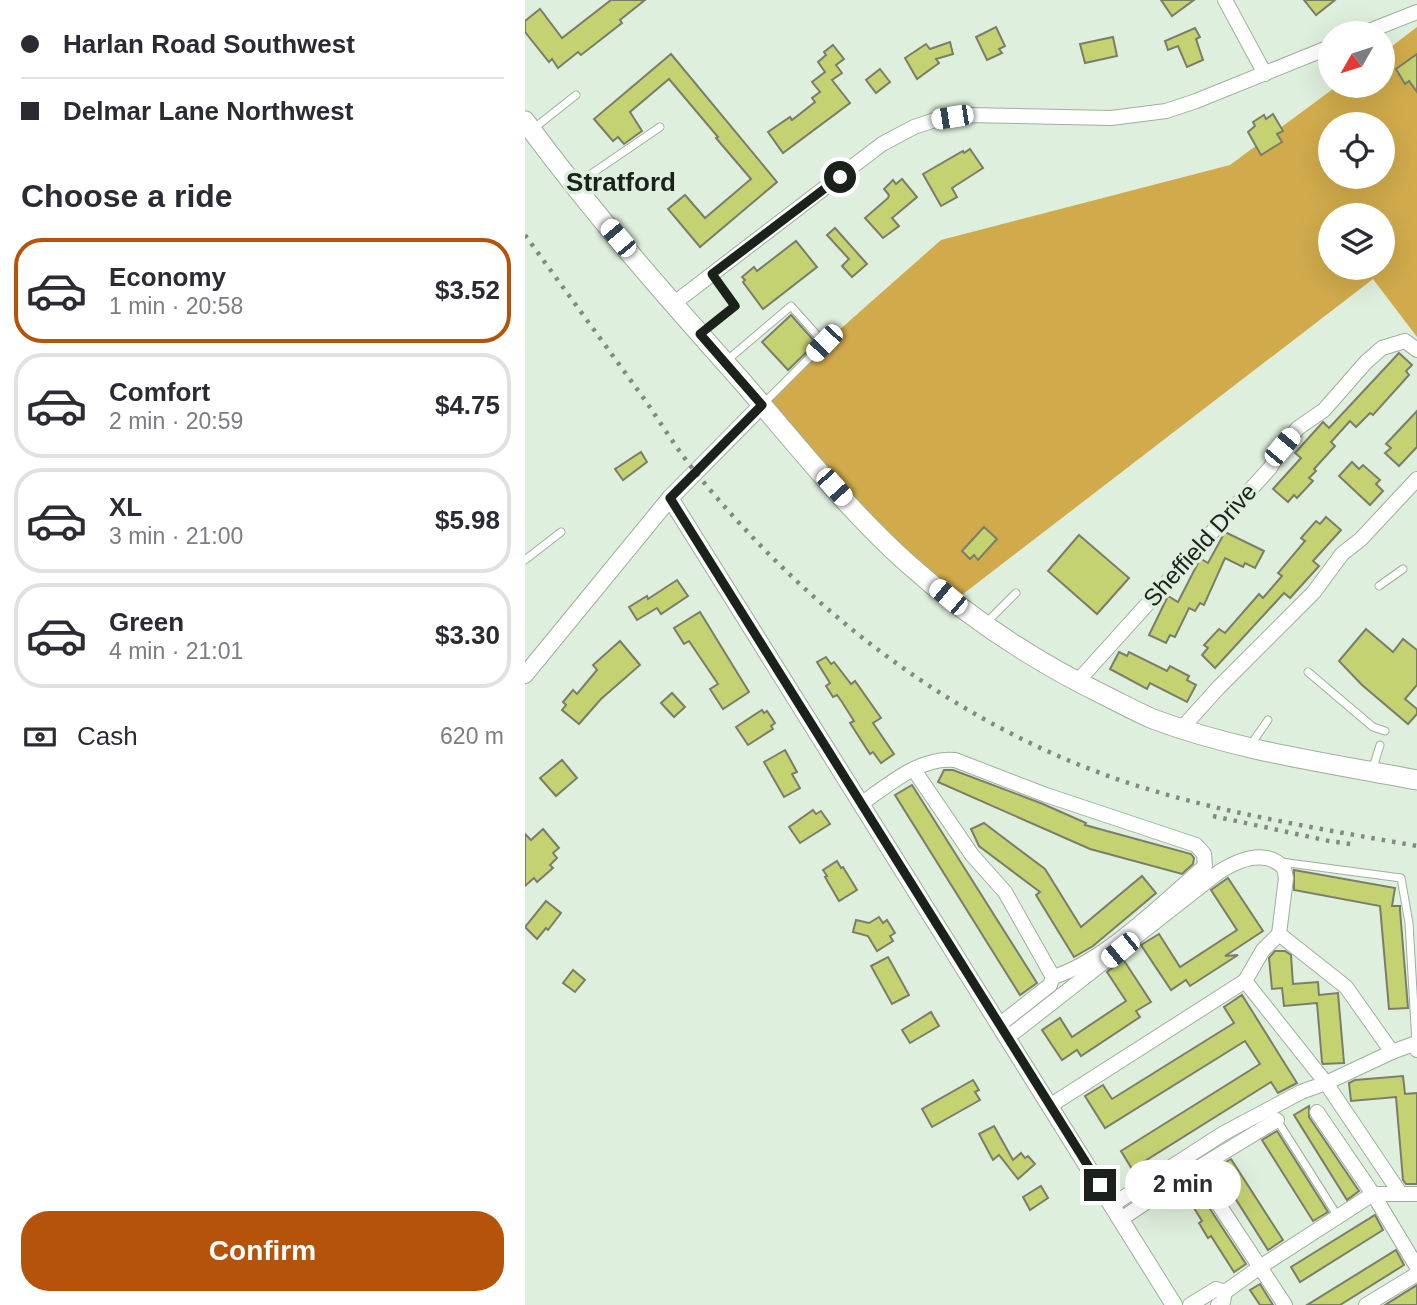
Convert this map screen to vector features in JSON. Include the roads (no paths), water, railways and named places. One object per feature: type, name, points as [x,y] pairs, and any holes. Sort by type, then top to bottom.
[{"type":"main road","points":[[528,125],[574,186],[673,304],[867,523],[905,562],[1016,647],[1077,682],[1151,718],[1182,729],[1249,747],[1417,780]]},
{"type":"street","points":[[1225,0],[1265,74]]},
{"type":"street","points":[[1394,21],[1417,12]]},
{"type":"street","points":[[673,304],[882,144],[914,127],[938,119],[966,115],[1111,118],[1166,111],[1318,52]]},
{"type":"street","name":"Sheffield Drive","points":[[1077,682],[1270,468],[1282,447],[1298,428],[1324,410],[1381,348],[1405,341],[1417,350]]},
{"type":"street","points":[[526,672],[670,498],[762,405]]},
{"type":"street","points":[[1182,729],[1219,687],[1314,592],[1342,554],[1361,539],[1417,479]]},
{"type":"street","points":[[670,498],[1174,1305]]},
{"type":"street","points":[[860,804],[906,772],[942,758],[955,760],[1045,795],[1196,845],[1204,854],[1205,866],[1121,937],[1072,972],[1053,978]]},
{"type":"street","points":[[914,770],[972,855],[1005,892],[1047,962],[1053,978],[1050,985],[1003,1032]]},
{"type":"street","points":[[1003,1032],[1219,872],[1233,864],[1268,857],[1284,868],[1286,878],[1279,934],[1263,950],[1245,981],[1051,1105]]},
{"type":"street","points":[[1279,934],[1346,987],[1392,1052]]},
{"type":"street","points":[[1245,981],[1326,1083],[1400,1193]]},
{"type":"street","points":[[1116,1212],[1224,1133],[1301,1092],[1392,1052],[1416,1046]]},
{"type":"street","points":[[1317,1112],[1373,1194],[1417,1267]]},
{"type":"street","points":[[1116,1212],[1196,1170],[1277,1120]]},
{"type":"street","points":[[1196,1170],[1285,1305]]},
{"type":"street","points":[[1190,1305],[1216,1289],[1222,1298],[1260,1267],[1373,1194],[1417,1194]]},
{"type":"street","points":[[1366,1305],[1417,1274]]},
{"type":"lane","points":[[528,125],[576,95]]},
{"type":"lane","points":[[574,186],[660,127]]},
{"type":"lane","points":[[700,334],[735,306],[712,274]]},
{"type":"lane","points":[[724,362],[791,306],[824,343],[762,405]]},
{"type":"lane","points":[[525,560],[561,531]]},
{"type":"lane","points":[[1379,586],[1403,569]]},
{"type":"lane","points":[[985,624],[1016,593]]},
{"type":"lane","points":[[1308,672],[1373,727],[1385,731]]},
{"type":"lane","points":[[1249,747],[1268,720]]},
{"type":"lane","points":[[1372,771],[1380,745]]},
{"type":"lane","points":[[1278,862],[1401,878],[1409,923],[1416,1046]]},
{"type":"lane","points":[[1277,1120],[1337,1215]]},
{"type":"railway","points":[[525,235],[683,456],[743,527],[792,577],[900,666],[959,705],[1020,738],[1084,767],[1151,790],[1216,807],[1417,846]]},
{"type":"railway","points":[[1213,816],[1357,845]]},
{"type":"district","name":"Stratford","points":[[621,182]]}]
